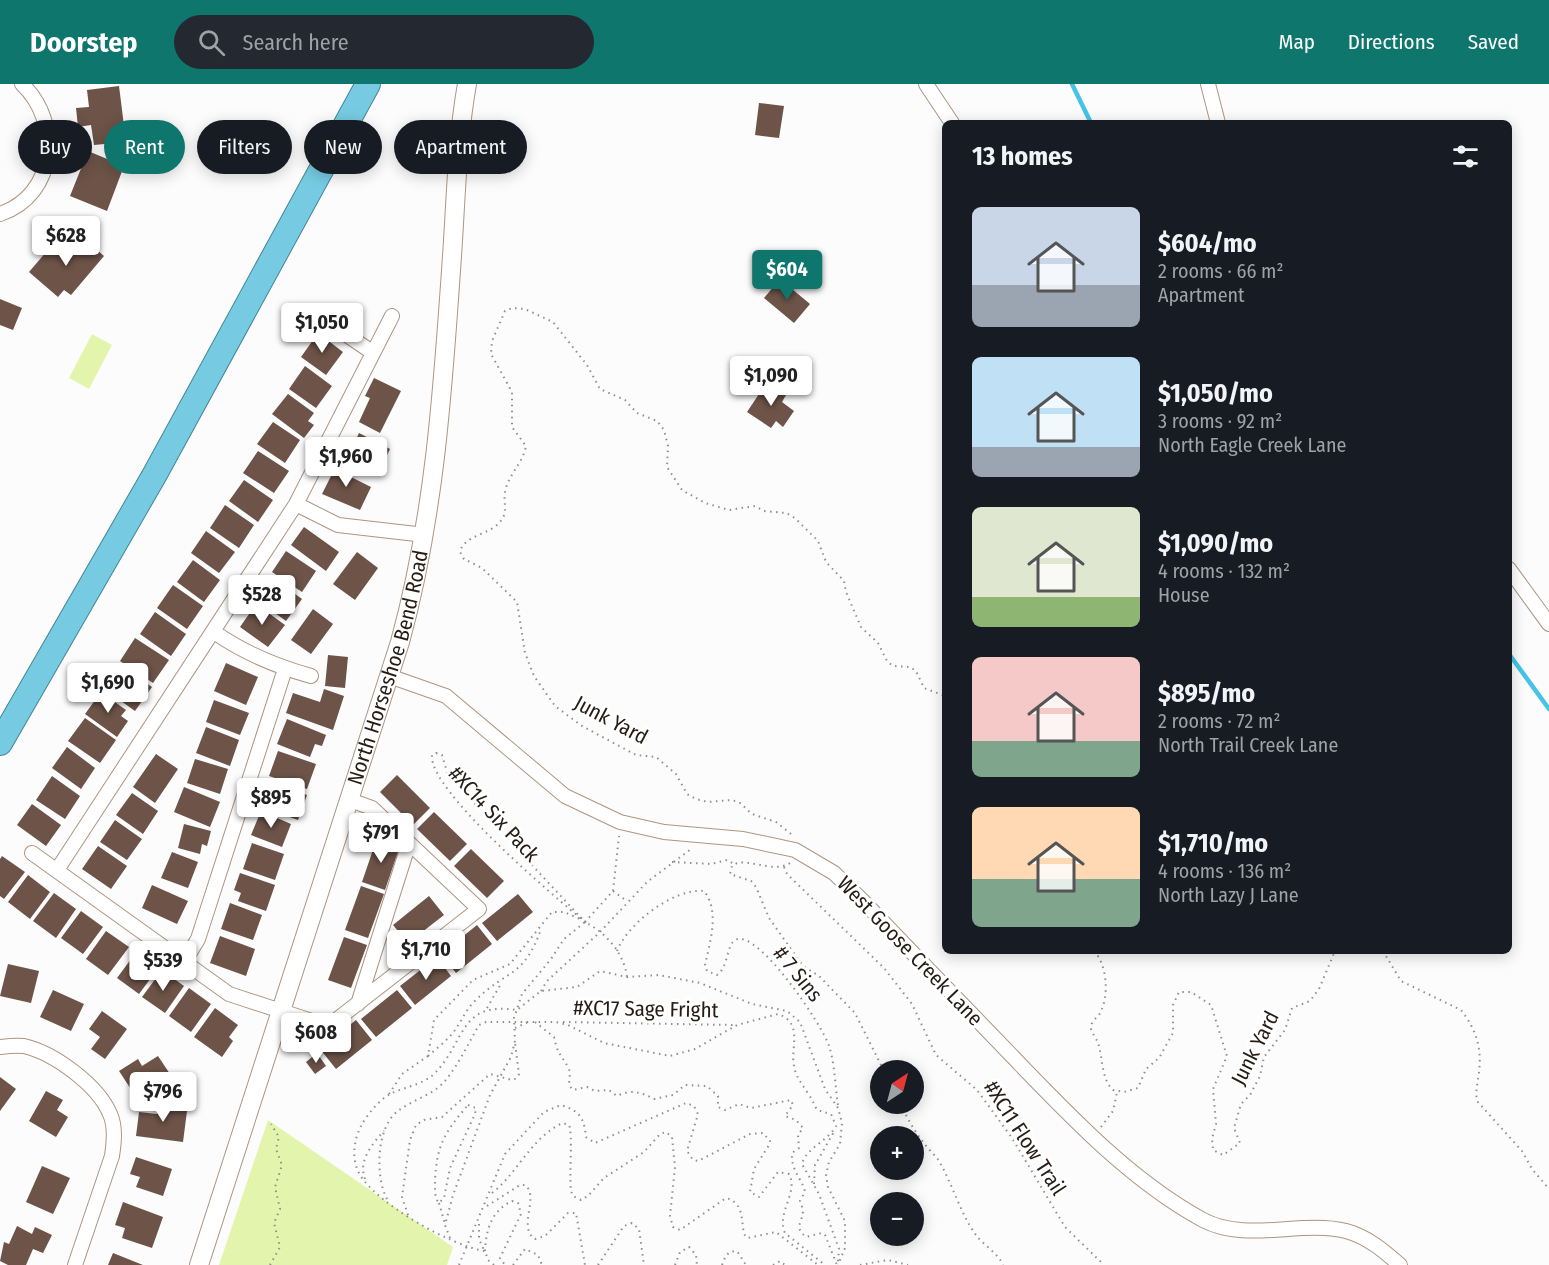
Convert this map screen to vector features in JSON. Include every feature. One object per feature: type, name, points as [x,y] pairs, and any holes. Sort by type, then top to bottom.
[{"type":"highway","points":[[0,743],[126,525],[368,84]]},
{"type":"street","points":[[0,214],[23,200],[38,183],[47,161],[50,138],[45,115],[34,95],[22,84]]},
{"type":"street","name":"North Horseshoe Bend Road","points":[[199,1265],[350,800],[415,586],[425,535],[438,440],[460,140],[467,84]]},
{"type":"street","points":[[926,84],[950,120]]},
{"type":"street","points":[[1208,84],[1217,120]]},
{"type":"street","points":[[57,870],[296,504],[392,316]]},
{"type":"street","points":[[338,329],[372,352]]},
{"type":"street","points":[[296,504],[338,525],[425,535]]},
{"type":"street","points":[[1512,573],[1549,624]]},
{"type":"street","points":[[214,632],[238,649],[285,669],[311,676]]},
{"type":"street","points":[[184,962],[198,939],[285,669]]},
{"type":"street","name":"West Goose Creek Lane","points":[[389,676],[446,696],[565,796],[620,822],[664,832],[743,839],[795,850],[834,873],[1094,1137],[1172,1202],[1206,1221],[1242,1231],[1328,1228],[1348,1232],[1367,1239],[1400,1265]]},
{"type":"street","points":[[32,852],[229,994],[321,1024],[335,1021],[479,909],[372,808],[350,800]]},
{"type":"street","points":[[358,1004],[409,843]]},
{"type":"street","points":[[0,1047],[22,1046],[42,1052],[99,1093],[111,1116],[114,1138],[112,1156],[75,1265]]},
{"type":"path","name":"Junk Yard","points":[[795,850],[797,840],[776,822],[752,814],[740,803],[732,800],[708,802],[696,799],[687,794],[675,774],[656,757],[636,755],[582,726],[555,706],[534,676],[525,653],[517,602],[482,568],[464,559],[460,552],[466,542],[496,527],[502,520],[506,511],[505,493],[516,466],[525,454],[526,446],[512,428],[512,392],[491,354],[492,341],[505,311],[525,309],[553,322],[587,364],[600,389],[625,400],[637,413],[657,422],[664,430],[668,446],[667,467],[682,490],[705,503],[729,510],[754,506],[786,513],[795,518],[818,541],[830,569],[840,574],[861,627],[878,643],[887,661],[893,666],[910,667],[916,671],[924,688],[942,695]]},
{"type":"path","name":"#XC14 Six Pack","points":[[432,755],[442,755],[448,775],[585,922],[538,884],[456,800],[435,772],[431,763],[432,755]]},
{"type":"path","points":[[409,1217],[402,1197],[410,1140],[416,1125],[424,1120],[442,1117],[490,1074],[502,1075],[512,1080],[519,1074],[514,1028],[522,994],[551,959],[564,939],[585,922],[613,891],[620,822]]},
{"type":"path","points":[[486,1010],[518,1010],[541,991],[574,954],[600,932],[627,901],[672,862],[711,836]]},
{"type":"path","points":[[672,862],[711,864],[727,860],[735,864],[730,874],[750,881],[756,887],[769,918],[803,966],[819,976],[855,1013],[878,1060]]},
{"type":"path","name":"#XC11 Flow Trail","points":[[735,864],[742,862],[755,866],[784,867],[787,874],[884,968],[912,1004],[936,1055],[972,1083],[1012,1138],[1065,1227],[1104,1265]]},
{"type":"path","points":[[613,891],[627,901]]},
{"type":"path","name":"# 7 Sins","points":[[617,951],[627,934],[663,902],[687,891],[704,891],[711,899],[713,911],[705,965],[707,971],[717,975],[723,971],[732,942],[737,939],[744,939],[772,961],[824,1033],[830,1047],[838,1108]]},
{"type":"path","points":[[428,1056],[434,1020],[473,980],[510,964],[552,912],[564,912],[600,932],[617,951],[626,966],[627,977]]},
{"type":"path","points":[[484,1251],[468,1248],[424,1228],[388,1201],[367,1183],[357,1167],[354,1154],[355,1141],[362,1124],[389,1095],[402,1074],[428,1056],[451,1035],[463,1014],[477,998],[522,966],[534,950],[542,927]]},
{"type":"path","points":[[1094,1137],[1113,1111],[1118,1092],[1109,1087],[1099,1054],[1099,1045],[1091,1031],[1091,1025],[1103,1009],[1107,987],[1102,958],[1097,954]]},
{"type":"path","name":"Junk Yard","points":[[1118,1092],[1138,1088],[1146,1069],[1159,1058],[1174,1028],[1173,1005],[1179,992],[1191,992],[1208,1000],[1227,1056],[1213,1089],[1216,1124],[1211,1145],[1218,1154],[1228,1154],[1240,1143],[1234,1128],[1237,1117],[1241,1104],[1250,1095],[1260,1076],[1267,1050],[1285,1030],[1292,1008],[1306,1004],[1319,989],[1334,954]]},
{"type":"path","points":[[1385,954],[1401,981],[1461,1010],[1467,1018],[1475,1030],[1478,1045],[1477,1101],[1522,1151],[1532,1169],[1549,1189]]},
{"type":"path","points":[[541,991],[577,987],[600,971],[627,977],[659,975],[680,978],[721,990],[752,1004],[780,1008],[795,1015],[804,1029],[825,1089],[838,1108],[842,1123],[842,1138],[829,1162],[826,1175],[828,1187],[845,1221],[845,1248],[838,1265]]},
{"type":"path","points":[[389,1095],[428,1079],[435,1073],[468,1021],[486,1010],[503,980]]},
{"type":"path","name":"#XC17 Sage Fright","points":[[556,1022],[568,1025],[604,1043],[670,1056],[695,1048],[736,1025],[772,1014],[789,1020],[796,1045],[793,1063],[796,1075],[812,1098],[815,1110],[831,1114],[836,1126]]},
{"type":"path","name":"#XC17 Sage Fright","points":[[384,1131],[395,1113],[444,1083],[479,1025],[495,1021],[736,1025]]},
{"type":"path","name":"#XC17 Sage Fright","points":[[514,1028],[528,1022]]},
{"type":"path","points":[[535,1022],[554,1037],[555,1050],[569,1070],[568,1084],[573,1090],[587,1087],[596,1091],[609,1090],[617,1096],[627,1091],[644,1093],[654,1100],[673,1095],[685,1085],[702,1085],[707,1086],[718,1096],[716,1105],[725,1110],[739,1104],[751,1108],[791,1100],[793,1105],[785,1116],[796,1120],[802,1128],[798,1135],[799,1148],[792,1153],[796,1177],[805,1192],[800,1201],[803,1210],[798,1226],[800,1233],[806,1237],[822,1233],[825,1235],[838,1265]]},
{"type":"path","points":[[445,1226],[453,1195],[490,1095],[511,1057],[515,1041]]},
{"type":"path","points":[[459,1265],[485,1208],[505,1154],[552,1107],[561,1105],[582,1116],[586,1137],[596,1143],[689,1103],[694,1106],[698,1114],[687,1151],[693,1160],[698,1161],[750,1134],[757,1132],[767,1136],[770,1145],[754,1169],[750,1192],[759,1197],[778,1172],[789,1174],[792,1185],[782,1225],[785,1233],[825,1265]]},
{"type":"path","points":[[439,1203],[444,1198],[450,1168],[476,1114],[476,1108],[472,1105],[468,1105],[441,1140],[436,1158],[435,1187],[439,1203],[445,1226],[450,1238]]},
{"type":"path","points":[[907,1114],[926,1146],[939,1160],[946,1180],[958,1198],[959,1206],[974,1233],[1004,1265]]},
{"type":"path","points":[[270,1265],[279,1247],[274,1223],[280,1201],[275,1187],[282,1165],[276,1149],[279,1137],[271,1124]]},
{"type":"path","points":[[490,1195],[504,1185],[544,1135],[560,1124],[569,1125],[571,1130],[569,1179],[573,1196],[581,1200],[588,1196],[604,1178],[644,1152],[660,1134],[666,1132],[672,1137],[675,1167],[670,1216],[673,1227],[680,1230],[726,1198],[732,1200],[740,1208],[744,1234],[747,1238],[776,1232],[818,1265]]},
{"type":"path","points":[[836,1126],[804,1159],[805,1172],[814,1187],[839,1249],[838,1265]]},
{"type":"path","points":[[814,1187],[815,1165],[836,1126]]},
{"type":"path","points":[[367,1183],[363,1165],[367,1152],[384,1131]]},
{"type":"path","points":[[384,1131],[380,1177],[388,1201]]},
{"type":"path","points":[[485,1208],[520,1185],[525,1185],[530,1192],[529,1230],[535,1239],[545,1236],[568,1213],[576,1213],[585,1265]]},
{"type":"path","points":[[484,1251],[490,1221],[504,1205],[512,1202],[518,1203],[521,1214],[500,1258],[505,1265]]},
{"type":"path","points":[[479,1221],[479,1239],[488,1260],[494,1265]]},
{"type":"path","points":[[598,1265],[624,1226],[632,1223],[639,1229],[644,1265]]},
{"type":"path","points":[[675,1265],[680,1252],[689,1247],[696,1256],[697,1265]]},
{"type":"path","points":[[513,1265],[525,1249],[538,1255],[542,1265]]},
{"type":"path","points":[[722,1265],[726,1255],[731,1251],[737,1251],[746,1265]]},
{"type":"path","points":[[860,1265],[888,1260],[908,1265]]},
{"type":"path","points":[[773,1265],[780,1262],[785,1265]]},
{"type":"green space","points":[[92,334],[112,345],[89,389],[69,378]]},
{"type":"green space","points":[[268,1120],[453,1247],[447,1265],[219,1265]]},
{"type":"building","points":[[119,86],[123,120],[104,120],[104,144],[94,145],[92,120],[77,120],[76,108],[89,107],[87,90]]},
{"type":"building","points":[[759,103],[784,106],[779,138],[755,135]]},
{"type":"building","points":[[92,153],[104,158],[104,174],[121,174],[107,211],[70,196],[79,174],[92,174]]},
{"type":"building","points":[[83,238],[104,256],[71,295],[64,290],[58,297],[29,272],[53,244],[67,256]]},
{"type":"building","points":[[780,279],[810,304],[794,323],[764,298]]},
{"type":"building","points":[[0,299],[22,308],[13,330],[0,325]]},
{"type":"building","points":[[318,333],[343,352],[326,375],[301,357]]},
{"type":"building","points":[[305,366],[332,386],[316,408],[289,389]]},
{"type":"building","points":[[374,378],[401,391],[380,433],[359,422],[370,398],[365,396]]},
{"type":"building","points":[[767,382],[786,395],[782,402],[794,411],[783,427],[776,421],[771,428],[747,412]]},
{"type":"building","points":[[288,394],[314,413],[308,421],[314,425],[304,438],[272,414]]},
{"type":"building","points":[[273,422],[300,440],[285,463],[257,444]]},
{"type":"building","points":[[359,433],[390,449],[378,474],[342,457],[350,442],[354,444]]},
{"type":"building","points":[[258,451],[289,471],[274,493],[243,473]]},
{"type":"building","points":[[338,462],[354,470],[351,477],[371,487],[360,510],[322,494]]},
{"type":"building","points":[[244,480],[273,500],[258,522],[229,501]]},
{"type":"building","points":[[225,505],[254,525],[239,548],[210,528]]},
{"type":"building","points":[[304,527],[339,552],[326,571],[291,545]]},
{"type":"building","points":[[206,531],[235,552],[219,573],[191,553]]},
{"type":"building","points":[[286,551],[316,571],[302,592],[272,572]]},
{"type":"building","points":[[357,552],[378,568],[355,600],[333,584]]},
{"type":"building","points":[[193,560],[220,580],[204,602],[177,582]]},
{"type":"building","points":[[273,578],[302,599],[286,621],[257,600]]},
{"type":"building","points":[[173,585],[203,606],[187,629],[157,608]]},
{"type":"building","points":[[256,604],[285,625],[268,647],[240,627]]},
{"type":"building","points":[[313,609],[333,624],[311,654],[291,640]]},
{"type":"building","points":[[155,612],[186,634],[171,656],[140,634]]},
{"type":"building","points":[[135,638],[169,660],[153,683],[120,661]]},
{"type":"building","points":[[328,655],[348,657],[345,688],[325,686]]},
{"type":"building","points":[[226,663],[258,677],[246,705],[214,691]]},
{"type":"building","points":[[120,665],[152,687],[135,711],[100,686],[110,671],[114,674]]},
{"type":"building","points":[[324,689],[344,696],[333,730],[286,713],[293,693],[320,702]]},
{"type":"building","points":[[101,692],[126,710],[121,716],[128,721],[117,737],[85,714]]},
{"type":"building","points":[[214,700],[249,713],[240,735],[206,722]]},
{"type":"building","points":[[85,718],[116,740],[100,763],[68,741]]},
{"type":"building","points":[[287,719],[326,735],[322,746],[315,744],[310,757],[277,744]]},
{"type":"building","points":[[206,727],[239,740],[230,766],[196,753]]},
{"type":"building","points":[[67,747],[95,768],[81,789],[52,768]]},
{"type":"building","points":[[278,751],[316,764],[307,789],[269,776]]},
{"type":"building","points":[[156,754],[178,769],[155,803],[133,787]]},
{"type":"building","points":[[195,759],[228,769],[220,794],[187,783]]},
{"type":"building","points":[[397,775],[430,808],[413,825],[380,792]]},
{"type":"building","points":[[52,776],[80,796],[65,819],[36,800]]},
{"type":"building","points":[[270,782],[307,795],[298,820],[261,807]]},
{"type":"building","points":[[184,787],[220,802],[210,827],[174,812]]},
{"type":"building","points":[[132,793],[158,811],[143,834],[116,815]]},
{"type":"building","points":[[32,804],[61,825],[46,846],[17,825]]},
{"type":"building","points":[[261,811],[291,824],[282,847],[251,835]]},
{"type":"building","points":[[434,812],[467,844],[450,861],[417,829]]},
{"type":"building","points":[[115,820],[142,839],[127,860],[100,842]]},
{"type":"building","points":[[184,824],[211,831],[207,846],[202,844],[200,854],[178,848]]},
{"type":"building","points":[[377,838],[400,846],[385,890],[362,882]]},
{"type":"building","points":[[252,843],[284,854],[275,880],[243,869]]},
{"type":"building","points":[[98,846],[127,866],[111,889],[82,869]]},
{"type":"building","points":[[471,849],[504,881],[487,898],[454,866]]},
{"type":"building","points":[[172,852],[198,862],[188,888],[161,878]]},
{"type":"building","points":[[2,856],[25,872],[4,899],[0,896],[0,859]]},
{"type":"building","points":[[240,873],[275,885],[266,911],[238,901],[241,893],[234,890]]},
{"type":"building","points":[[28,875],[50,892],[30,919],[8,902]]},
{"type":"building","points":[[152,885],[188,901],[177,924],[142,908]]},
{"type":"building","points":[[361,886],[384,894],[368,938],[345,930]]},
{"type":"building","points":[[54,893],[76,909],[56,938],[33,921]]},
{"type":"building","points":[[518,894],[533,912],[497,941],[482,923]]},
{"type":"building","points":[[429,896],[444,915],[408,943],[393,925]]},
{"type":"building","points":[[230,903],[262,915],[253,940],[221,929]]},
{"type":"building","points":[[81,911],[103,927],[83,954],[61,938]]},
{"type":"building","points":[[477,925],[492,944],[456,973],[441,954]]},
{"type":"building","points":[[106,931],[129,947],[108,975],[86,959]]},
{"type":"building","points":[[220,936],[255,949],[246,976],[210,963]]},
{"type":"building","points":[[344,937],[367,945],[351,988],[328,980]]},
{"type":"building","points":[[137,951],[159,967],[139,994],[117,978]]},
{"type":"building","points":[[437,957],[451,976],[415,1005],[400,986]]},
{"type":"building","points":[[8,964],[39,971],[31,1003],[0,996]]},
{"type":"building","points":[[162,970],[184,986],[165,1013],[142,997]]},
{"type":"building","points":[[189,988],[211,1004],[191,1032],[169,1016]]},
{"type":"building","points":[[53,990],[84,1004],[71,1031],[40,1017]]},
{"type":"building","points":[[397,990],[412,1008],[376,1037],[361,1019]]},
{"type":"building","points":[[215,1008],[238,1025],[229,1037],[233,1041],[222,1057],[194,1037]]},
{"type":"building","points":[[102,1011],[127,1029],[105,1059],[91,1049],[100,1037],[89,1029]]},
{"type":"building","points":[[356,1020],[372,1040],[336,1069],[320,1049]]},
{"type":"building","points":[[317,1053],[326,1066],[315,1074],[306,1062]]},
{"type":"building","points":[[158,1056],[174,1080],[140,1103],[119,1071],[138,1059],[142,1066]]},
{"type":"building","points":[[0,1077],[16,1089],[0,1111]]},
{"type":"building","points":[[46,1091],[63,1100],[57,1110],[68,1117],[56,1137],[29,1121]]},
{"type":"building","points":[[158,1102],[180,1105],[179,1110],[187,1111],[183,1142],[136,1136],[139,1112],[157,1114]]},
{"type":"building","points":[[136,1157],[172,1169],[163,1196],[136,1187],[140,1177],[130,1174]]},
{"type":"building","points":[[42,1166],[70,1178],[53,1214],[26,1202]]},
{"type":"building","points":[[123,1202],[163,1217],[152,1248],[122,1238],[125,1228],[115,1225]]},
{"type":"building","points":[[17,1226],[32,1234],[35,1227],[52,1235],[43,1253],[33,1249],[26,1265],[8,1265],[0,1261],[4,1242],[9,1244]]},
{"type":"building","points":[[113,1253],[143,1265],[108,1265]]},
{"type":"waterway","points":[[1072,84],[1090,120]]},
{"type":"waterway","points":[[1512,658],[1549,709]]}]
